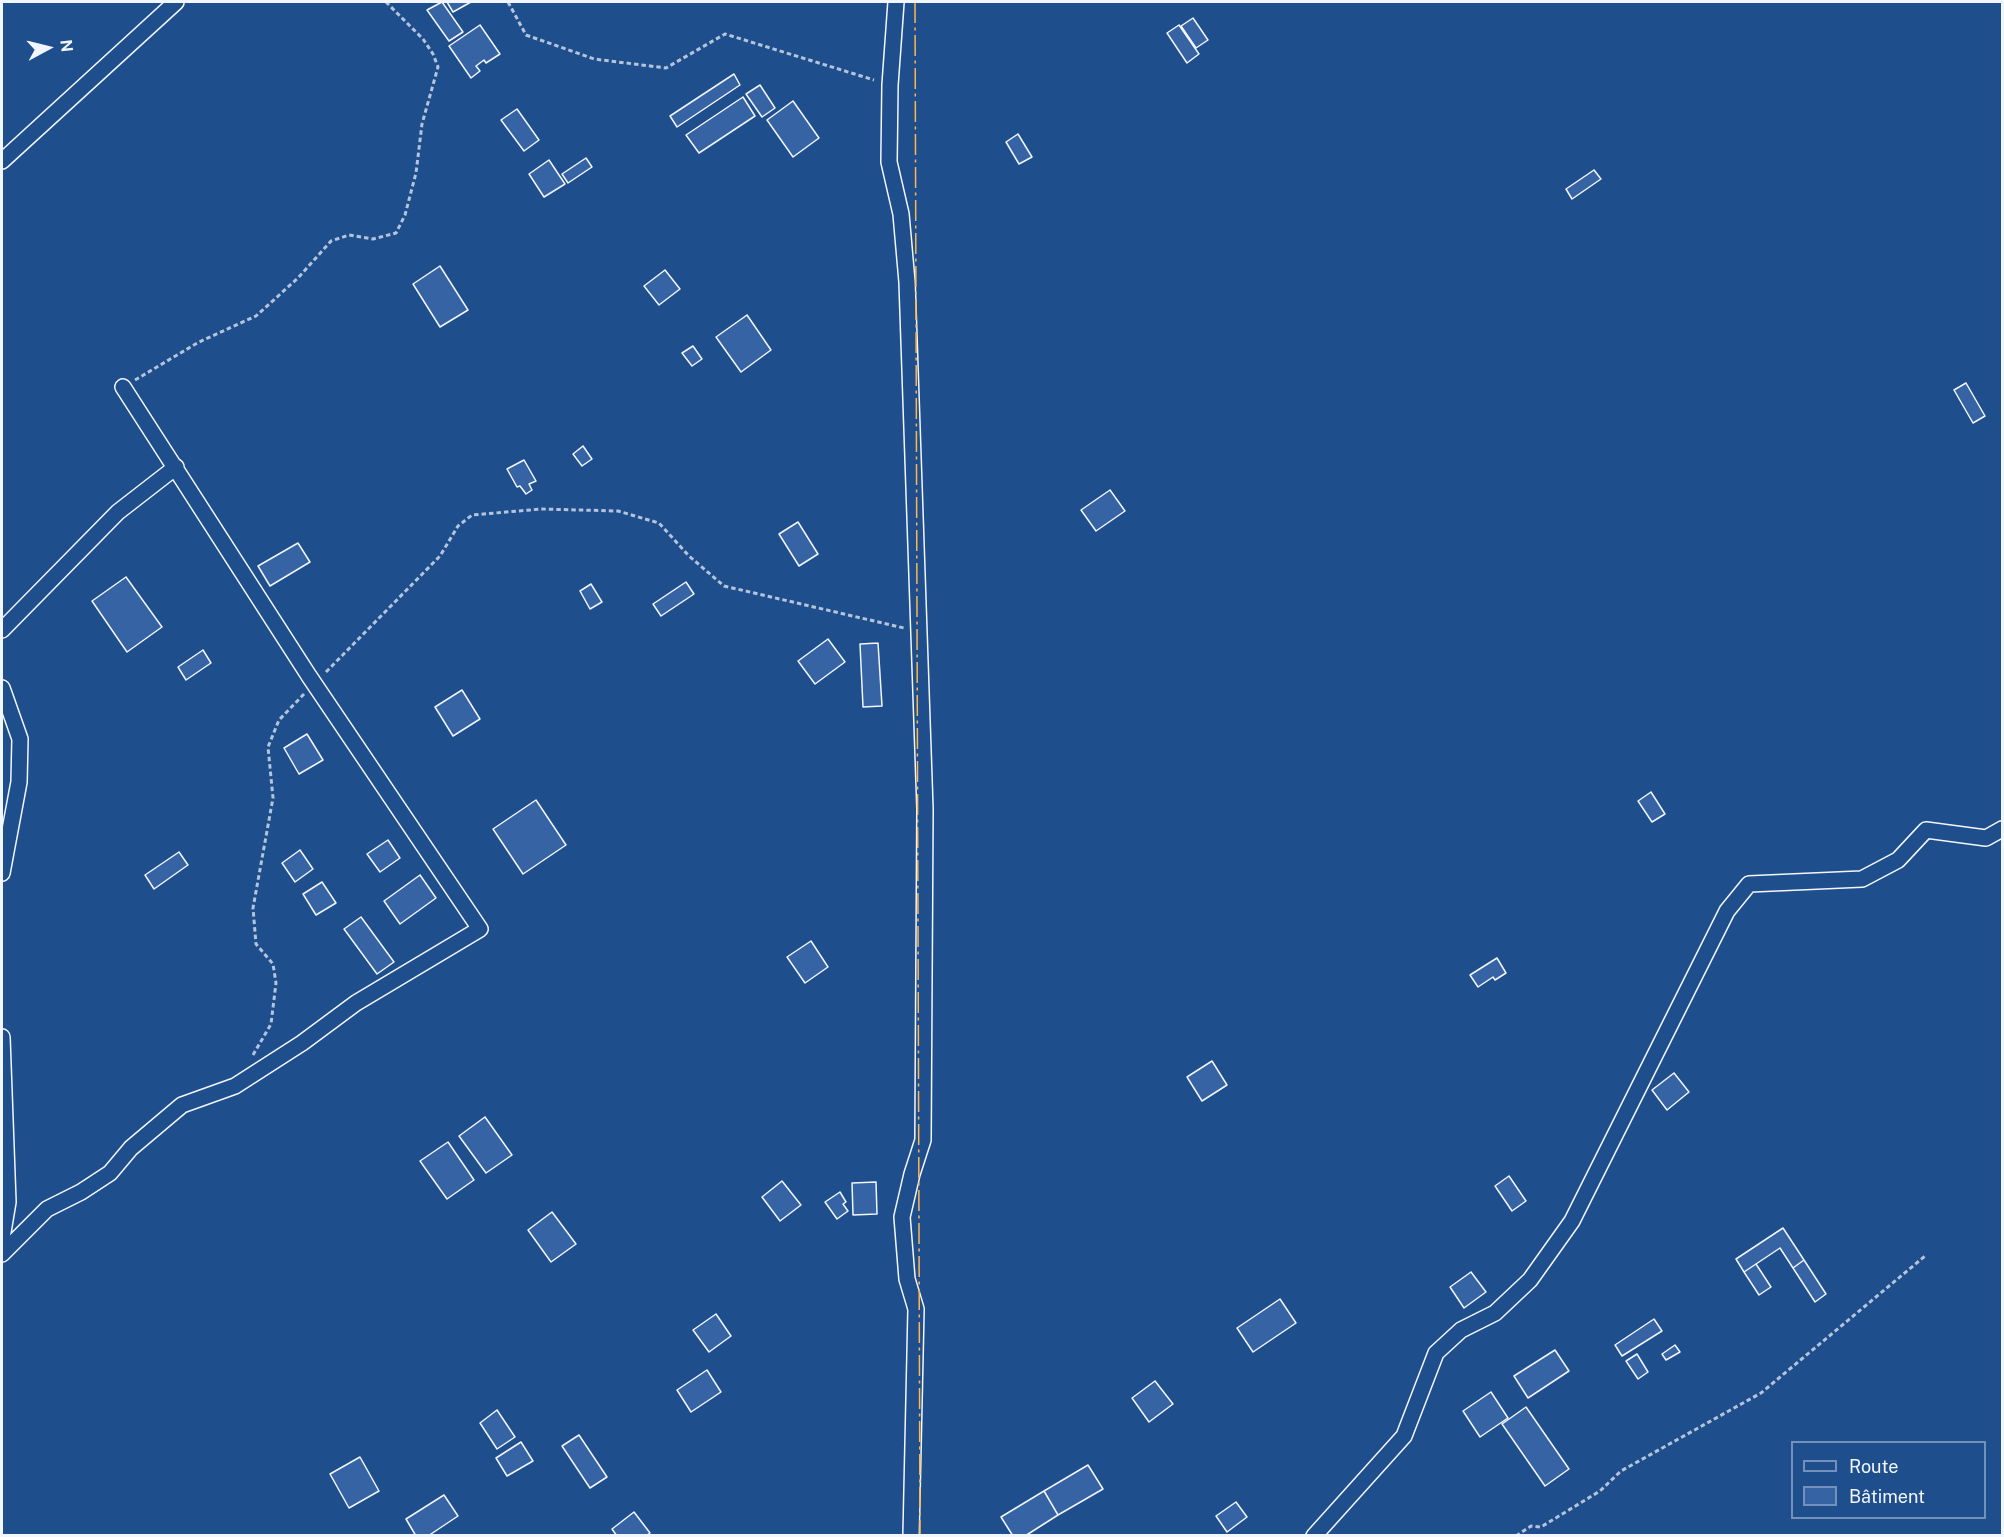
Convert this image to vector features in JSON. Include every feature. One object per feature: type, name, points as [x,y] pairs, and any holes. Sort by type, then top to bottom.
[{"type":"street","points":[[2,160],[176,2]]},
{"type":"street","points":[[896,2],[890,85],[889,162],[901,214],[907,282],[912,464],[921,632],[925,809],[923,1140],[902,1217],[907,1279],[916,1309],[911,1536]]},
{"type":"street","points":[[2,1254],[47,1209],[81,1192],[110,1173],[131,1148],[182,1105],[235,1086],[302,1043],[356,1003],[480,929],[315,683],[123,387]]},
{"type":"street","points":[[2,630],[118,512],[176,466]]},
{"type":"street","points":[[2,688],[20,739],[20,782],[2,873]]},
{"type":"street","points":[[1314,1536],[1404,1436],[1436,1353],[1461,1330],[1495,1313],[1523,1287],[1572,1221],[1727,911],[1749,884],[1862,879],[1898,860],[1926,830],[1986,838],[2002,829]]},
{"type":"street","points":[[2,1037],[8,1202],[2,1238]]},
{"type":"path","points":[[123,387],[199,342],[256,316],[298,278],[331,242],[349,235],[373,239],[396,233],[405,215],[416,173],[422,124],[438,67],[423,39],[386,2]]},
{"type":"path","points":[[508,2],[526,35],[594,59],[666,68],[725,34],[890,85]]},
{"type":"path","points":[[250,1059],[271,1024],[276,983],[273,964],[256,944],[253,908],[273,798],[268,747],[279,720],[440,556],[458,526],[472,515],[540,509],[618,512],[658,523],[689,556],[724,586],[921,632]]},
{"type":"path","points":[[1516,1536],[1531,1526],[1541,1527],[1600,1491],[1621,1471],[1761,1394],[1925,1256]]},
{"type":"building","points":[[442,2],[463,32],[449,41],[427,10]]},
{"type":"building","points":[[447,2],[471,2],[453,12]]},
{"type":"building","points":[[1193,18],[1208,40],[1196,48],[1181,26]]},
{"type":"building","points":[[480,25],[500,54],[476,66],[480,71],[471,78],[449,46]]},
{"type":"building","points":[[1179,25],[1199,54],[1187,63],[1167,33]]},
{"type":"building","points":[[734,74],[740,85],[677,127],[670,116]]},
{"type":"building","points":[[760,85],[775,108],[762,117],[746,94]]},
{"type":"building","points":[[743,97],[755,116],[699,153],[686,135]]},
{"type":"building","points":[[793,101],[819,138],[793,157],[767,120]]},
{"type":"building","points":[[517,109],[539,140],[524,151],[501,120]]},
{"type":"building","points":[[1018,134],[1032,157],[1019,164],[1006,142]]},
{"type":"building","points":[[586,158],[592,167],[568,183],[562,174]]},
{"type":"building","points":[[549,160],[565,184],[544,197],[529,174]]},
{"type":"building","points":[[1594,170],[1601,179],[1572,199],[1566,189]]},
{"type":"building","points":[[440,266],[468,310],[440,327],[413,284]]},
{"type":"building","points":[[665,270],[680,289],[659,305],[644,286]]},
{"type":"building","points":[[747,315],[771,350],[741,372],[716,337]]},
{"type":"building","points":[[693,346],[702,359],[692,366],[682,353]]},
{"type":"building","points":[[1966,383],[1985,416],[1973,423],[1954,390]]},
{"type":"building","points":[[583,446],[592,459],[582,466],[573,454]]},
{"type":"building","points":[[524,460],[536,481],[529,484],[532,490],[526,494],[520,486],[517,487],[507,469]]},
{"type":"building","points":[[1110,490],[1125,511],[1096,531],[1081,510]]},
{"type":"building","points":[[798,522],[818,554],[799,566],[779,534]]},
{"type":"building","points":[[298,543],[310,562],[270,586],[258,566]]},
{"type":"building","points":[[126,577],[162,627],[127,652],[92,601]]},
{"type":"building","points":[[686,582],[694,594],[661,616],[653,604]]},
{"type":"building","points":[[591,584],[602,602],[590,609],[580,591]]},
{"type":"building","points":[[828,639],[845,662],[815,684],[798,661]]},
{"type":"building","points":[[878,643],[882,706],[863,707],[860,644]]},
{"type":"building","points":[[203,650],[211,663],[186,680],[178,667]]},
{"type":"building","points":[[462,690],[480,719],[453,736],[435,707]]},
{"type":"building","points":[[307,734],[323,760],[299,774],[284,748]]},
{"type":"building","points":[[1651,792],[1665,814],[1652,822],[1638,801]]},
{"type":"building","points":[[536,800],[566,845],[523,874],[493,829]]},
{"type":"building","points":[[388,840],[400,858],[380,872],[367,854]]},
{"type":"building","points":[[300,850],[313,869],[295,882],[282,863]]},
{"type":"building","points":[[179,852],[188,865],[154,889],[145,875]]},
{"type":"building","points":[[420,875],[436,898],[400,924],[384,901]]},
{"type":"building","points":[[322,882],[336,903],[316,915],[303,894]]},
{"type":"building","points":[[361,917],[394,962],[377,974],[344,929]]},
{"type":"building","points":[[811,941],[828,967],[805,983],[787,957]]},
{"type":"building","points":[[1497,958],[1506,973],[1495,980],[1493,977],[1478,987],[1470,975]]},
{"type":"building","points":[[1212,1061],[1227,1085],[1202,1101],[1187,1077]]},
{"type":"building","points":[[1674,1073],[1689,1092],[1667,1110],[1652,1090]]},
{"type":"building","points":[[485,1117],[512,1155],[486,1173],[459,1136]]},
{"type":"building","points":[[448,1142],[474,1180],[447,1199],[420,1161]]},
{"type":"building","points":[[1509,1176],[1526,1201],[1512,1211],[1495,1186]]},
{"type":"building","points":[[782,1181],[801,1205],[780,1221],[762,1197]]},
{"type":"building","points":[[876,1182],[877,1214],[853,1215],[852,1183]]},
{"type":"building","points":[[840,1192],[846,1202],[843,1204],[848,1211],[837,1219],[825,1202]]},
{"type":"building","points":[[552,1212],[576,1244],[551,1262],[528,1230]]},
{"type":"building","points":[[1783,1228],[1804,1260],[1793,1268],[1780,1248],[1744,1272],[1736,1259]]},
{"type":"building","points":[[1804,1260],[1826,1294],[1815,1302],[1793,1268]]},
{"type":"building","points":[[1756,1264],[1771,1287],[1759,1295],[1744,1272]]},
{"type":"building","points":[[1471,1272],[1486,1292],[1464,1308],[1450,1287]]},
{"type":"building","points":[[1280,1299],[1296,1323],[1253,1352],[1237,1328]]},
{"type":"building","points":[[716,1314],[731,1336],[709,1352],[693,1330]]},
{"type":"building","points":[[1654,1319],[1662,1331],[1622,1356],[1615,1345]]},
{"type":"building","points":[[1675,1345],[1680,1352],[1666,1360],[1662,1354]]},
{"type":"building","points":[[1555,1350],[1569,1371],[1528,1398],[1514,1376]]},
{"type":"building","points":[[1637,1354],[1648,1372],[1638,1379],[1626,1361]]},
{"type":"building","points":[[707,1370],[721,1392],[691,1412],[677,1390]]},
{"type":"building","points":[[1155,1381],[1173,1404],[1149,1422],[1132,1398]]},
{"type":"building","points":[[1491,1392],[1508,1418],[1480,1437],[1463,1411]]},
{"type":"building","points":[[1526,1407],[1569,1469],[1545,1486],[1502,1424]]},
{"type":"building","points":[[497,1410],[515,1437],[497,1449],[480,1423]]},
{"type":"building","points":[[579,1435],[607,1477],[590,1488],[562,1446]]},
{"type":"building","points":[[521,1442],[533,1461],[507,1476],[496,1458]]},
{"type":"building","points":[[360,1457],[379,1491],[349,1508],[330,1474]]},
{"type":"building","points":[[1088,1465],[1103,1489],[1058,1515],[1044,1491]]},
{"type":"building","points":[[1044,1491],[1058,1515],[1025,1536],[1013,1536],[1001,1517]]},
{"type":"building","points":[[444,1495],[458,1516],[428,1536],[416,1536],[406,1519]]},
{"type":"building","points":[[1236,1502],[1247,1517],[1227,1532],[1216,1516]]},
{"type":"building","points":[[634,1512],[650,1533],[646,1536],[617,1536],[612,1529]]},
{"type":"power","points":[[915,2],[920,1536]]}]
